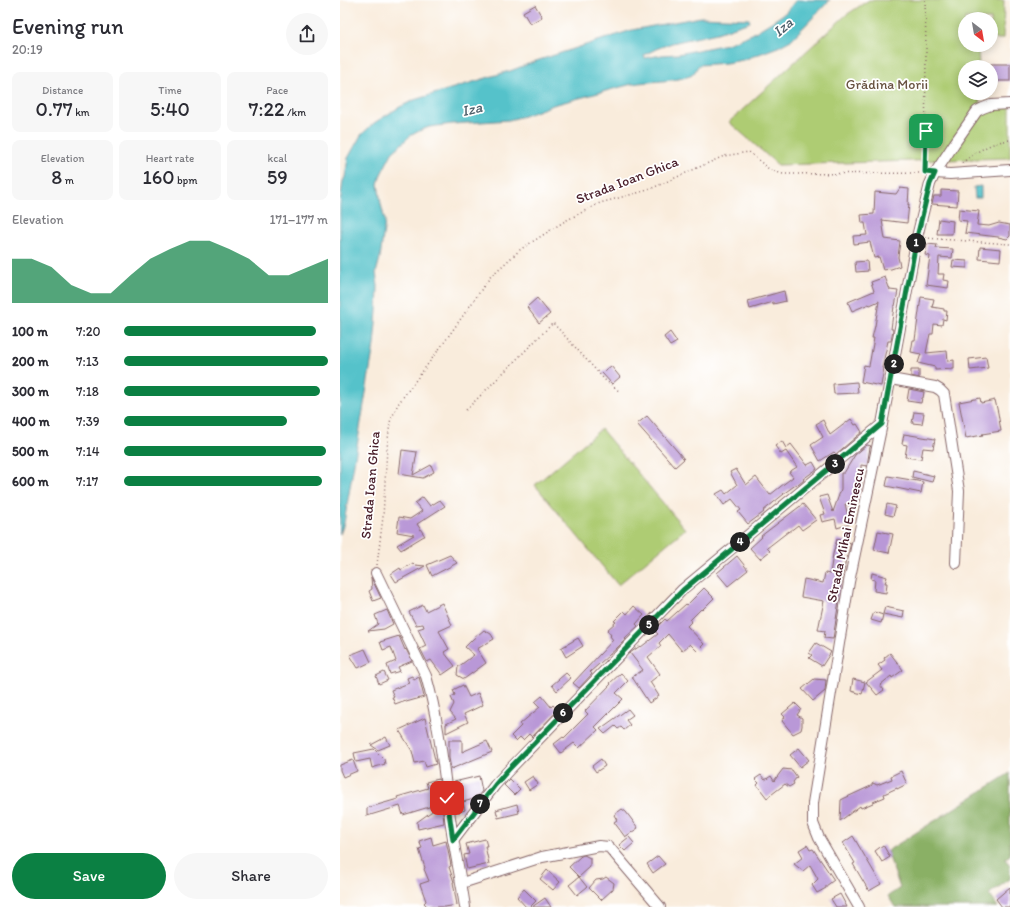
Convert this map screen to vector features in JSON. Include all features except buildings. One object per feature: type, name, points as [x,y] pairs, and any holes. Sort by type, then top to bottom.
[{"type":"street","name":"Strada Mihai Eminescu","points":[[859,907],[819,838],[813,823],[812,803],[849,582],[891,379],[917,237],[930,184],[930,173],[954,144],[977,111],[991,106],[1010,104]]},
{"type":"street","points":[[930,173],[950,174],[1010,170]]},
{"type":"street","points":[[891,379],[935,387],[944,394],[959,491],[956,563]]},
{"type":"street","points":[[453,840],[508,770],[683,590],[882,424]]},
{"type":"street","points":[[376,573],[426,676],[435,712],[453,840],[462,883],[465,907]]},
{"type":"street","points":[[462,883],[542,857],[599,846],[609,847],[660,907]]},
{"type":"path","points":[[925,0],[930,173]]},
{"type":"path","points":[[950,174],[970,157],[986,147],[1000,141],[1010,140]]},
{"type":"path","name":"Strada Ioan Ghica","points":[[376,573],[383,517],[390,422],[398,404],[491,276],[521,249],[565,220],[600,203],[648,190],[724,156],[749,152],[770,170],[783,174],[930,173]]},
{"type":"path","points":[[917,237],[1010,244]]},
{"type":"path","points":[[466,410],[553,323],[605,380],[620,392]]},
{"type":"green space","name":"Grădina Morii","points":[[869,0],[1004,0],[1003,39],[998,39],[998,12],[958,12],[958,52],[978,52],[979,60],[958,60],[958,100],[980,100],[980,104],[1010,102],[1010,158],[778,165],[729,122],[846,15]]},
{"type":"green space","points":[[601,429],[685,529],[618,585],[535,485]]},
{"type":"green space","points":[[1010,773],[1010,855],[1005,859],[1010,865],[1010,879],[989,894],[998,907],[895,907],[888,896],[900,888],[887,851]]},
{"type":"water","name":"Iza","points":[[796,0],[830,0],[791,40],[778,47],[743,60],[699,65],[693,74],[688,77],[632,84],[553,105],[509,120],[429,127],[410,136],[392,153],[381,174],[378,184],[385,221],[380,258],[376,273],[378,286],[374,345],[344,523],[340,534],[340,205],[348,158],[361,135],[374,123],[414,100],[510,71],[632,30],[701,17],[749,19],[750,22],[717,33],[672,43],[644,55],[645,58],[678,54],[727,44],[752,34],[773,21],[785,13]]},
{"type":"water","points":[[981,186],[981,198],[975,198],[974,187]]},
{"type":"route","points":[[447,798],[453,840],[508,770],[683,590],[882,424],[917,237],[930,184],[935,173],[925,172],[926,131]]}]
